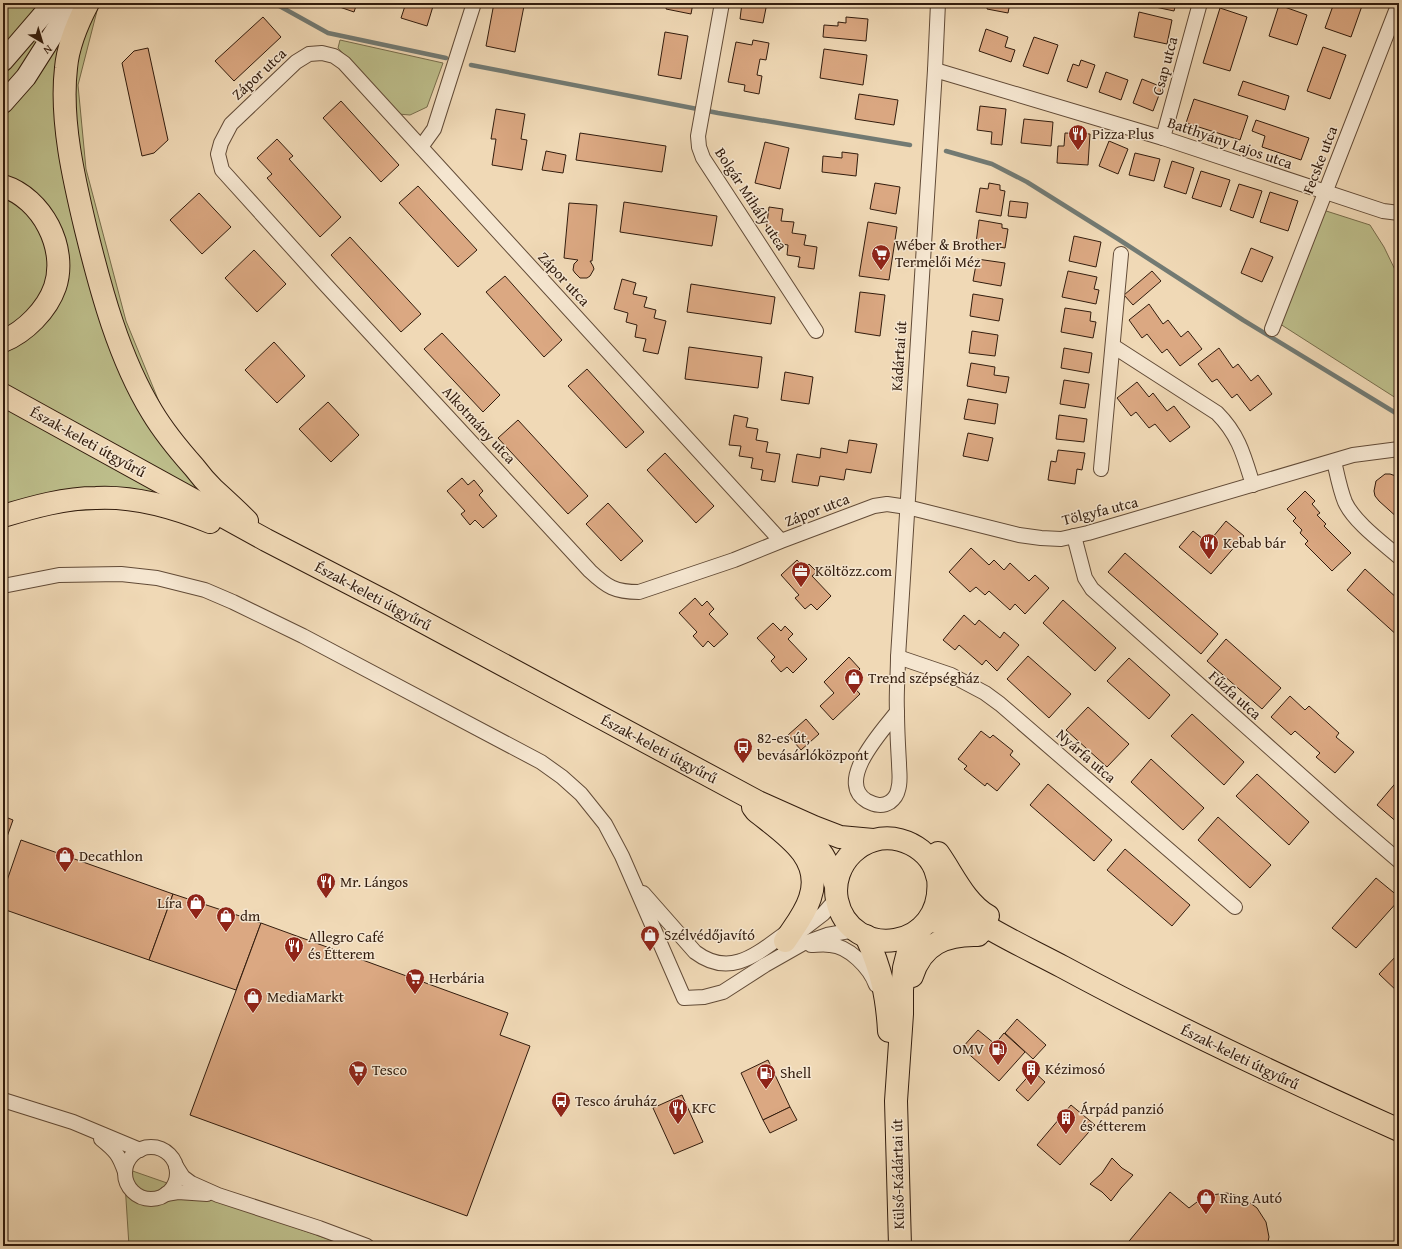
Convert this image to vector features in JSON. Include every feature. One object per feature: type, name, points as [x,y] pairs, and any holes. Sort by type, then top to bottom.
[{"type":"main road","points":[[3,61],[54,3]]},
{"type":"main road","points":[[3,104],[26,77],[73,3]]},
{"type":"main road","points":[[88,3],[78,21],[70,47],[66,69],[65,98],[71,157],[80,207],[106,304],[119,343],[134,377],[151,411],[168,437],[213,489],[266,540]]},
{"type":"main road","points":[[3,186],[10,188],[29,200],[46,222],[56,246],[58,271],[54,288],[45,305],[32,321],[10,338],[3,341]]},
{"type":"main road","name":"Észak-keleti útgyűrű","points":[[3,395],[266,540],[745,795]]},
{"type":"main road","points":[[3,516],[64,501],[97,498],[132,500],[160,505],[191,514],[266,540]]},
{"type":"main road","points":[[745,795],[814,827],[840,837],[873,840]]},
{"type":"main road","points":[[745,795],[769,796],[824,821],[837,825],[864,828],[889,826],[914,832],[925,838],[934,848],[958,884],[980,911],[1043,947],[1068,964],[1084,979]]},
{"type":"main road","points":[[745,795],[808,838],[817,847],[828,864],[837,892],[840,910],[846,921],[860,933],[876,940],[900,940],[910,936],[924,925]]},
{"type":"main road","points":[[745,795],[756,811],[791,839],[803,852],[811,867],[814,884],[810,899],[794,937]]},
{"type":"main road","points":[[837,892],[839,874],[844,862],[851,853],[861,845],[873,840],[885,838],[897,839],[909,843],[920,849],[928,857],[934,867],[938,878],[938,900],[934,911],[908,952],[904,968],[902,990],[895,1010]]},
{"type":"main road","name":"Észak-keleti útgyűrű","points":[[938,878],[946,899],[962,912],[985,926],[1084,979],[1299,1086],[1399,1130]]},
{"type":"main road","name":"Észak-keleti útgyűrű","points":[[924,925],[945,922],[970,928],[1063,973],[1084,979]]},
{"type":"main road","points":[[860,933],[875,957],[895,1010]]},
{"type":"main road","points":[[895,1010],[912,977],[918,960],[923,953],[941,941],[954,937],[967,935],[989,936]]},
{"type":"main road","name":"Külső-Kádártai út","points":[[895,1010],[893,1086],[896,1101],[900,1246]]},
{"type":"street","points":[[421,148],[434,129],[474,3]]},
{"type":"street","name":"Bolgár Mihály utca","points":[[722,3],[698,136],[702,158],[816,331]]},
{"type":"street","name":"Kádártai út","points":[[896,712],[862,759],[856,773],[858,792],[865,800],[875,805],[885,805],[893,800],[898,791],[900,779],[896,712],[898,657],[938,3]]},
{"type":"street","name":"Csap utca","points":[[1163,138],[1200,3]]},
{"type":"street","name":"Fecske utca","points":[[1272,329],[1398,8]]},
{"type":"street","name":"Zápor utca","points":[[221,143],[230,124],[296,62],[309,54],[322,53],[334,56],[344,63],[781,541],[874,506],[887,504],[907,507]]},
{"type":"street","name":"Batthyány Lajos utca","points":[[935,70],[1163,138],[1383,211],[1399,213]]},
{"type":"street","name":"Alkotmány utca","points":[[221,143],[218,154],[222,170],[335,295],[590,571],[601,581],[613,589],[625,592],[639,592],[727,562],[781,541]]},
{"type":"street","points":[[1101,469],[1121,254]]},
{"type":"street","points":[[1112,346],[1216,413],[1226,422],[1239,444],[1253,485]]},
{"type":"street","name":"Tölgyfa utca","points":[[907,507],[1019,535],[1041,538],[1061,538],[1074,536],[1354,455],[1399,449]]},
{"type":"street","points":[[1334,461],[1345,502],[1354,516],[1399,557]]},
{"type":"street","name":"Fűzfa utca","points":[[1074,536],[1086,578],[1092,589],[1399,861]]},
{"type":"street","points":[[3,586],[59,575],[121,574],[157,578],[206,590],[309,640],[541,762],[562,777],[581,794],[612,836],[684,998],[704,997],[722,992],[765,965],[794,937],[823,914],[837,892]]},
{"type":"street","name":"Nyárfa utca","points":[[898,657],[951,675],[985,693],[1000,704],[1234,908]]},
{"type":"street","points":[[633,882],[695,952],[703,959],[713,963],[734,964],[794,937],[860,933]]},
{"type":"street","points":[[794,937],[817,945],[831,945],[844,950],[855,957],[868,970],[876,983],[879,997],[895,1010]]},
{"type":"street","points":[[3,1100],[73,1122],[140,1150]]},
{"type":"street","points":[[92,1131],[115,1150],[120,1157],[125,1172],[126,1181],[130,1188],[143,1198],[159,1198],[166,1194],[172,1188],[175,1181],[177,1173],[176,1166]]},
{"type":"street","points":[[125,1172],[131,1157],[140,1150],[152,1147],[160,1149],[169,1156],[184,1177],[191,1183],[218,1195],[319,1228],[367,1246]]},
{"type":"street","points":[[166,1194],[178,1192],[218,1195]]},
{"type":"green space","points":[[3,3],[99,3],[78,85],[86,169],[126,321],[171,431],[222,513],[155,506],[19,514],[3,519]]},
{"type":"green space","points":[[340,40],[443,63],[427,107],[410,115],[398,114],[338,48]]},
{"type":"green space","points":[[1320,209],[1370,225],[1384,247],[1399,278],[1399,400],[1277,322]]},
{"type":"green space","points":[[124,1168],[348,1246],[129,1246]]},
{"type":"building","points":[[331,3],[357,3],[354,12]]},
{"type":"building","points":[[406,3],[434,3],[427,26],[401,18]]},
{"type":"building","points":[[494,3],[510,3],[524,6],[515,52],[486,46]]},
{"type":"building","points":[[667,3],[693,3],[691,14],[666,9]]},
{"type":"building","points":[[742,3],[767,3],[763,23],[740,19]]},
{"type":"building","points":[[796,3],[811,3],[810,6]]},
{"type":"building","points":[[988,3],[1010,3],[1008,13],[987,9]]},
{"type":"building","points":[[1147,3],[1176,3],[1174,11],[1146,5]]},
{"type":"building","points":[[1334,3],[1363,3],[1351,37],[1325,28]]},
{"type":"building","points":[[1279,5],[1307,15],[1297,45],[1269,36]]},
{"type":"building","points":[[1220,8],[1247,17],[1230,71],[1203,63]]},
{"type":"building","points":[[1139,12],[1172,20],[1167,44],[1134,37]]},
{"type":"building","points":[[263,17],[281,37],[234,81],[215,61]]},
{"type":"building","points":[[846,17],[868,19],[866,41],[823,37],[824,25],[838,26],[838,22],[846,23]]},
{"type":"building","points":[[986,29],[1008,37],[1005,47],[1015,50],[1011,62],[979,51]]},
{"type":"building","points":[[665,32],[688,36],[681,79],[658,75]]},
{"type":"building","points":[[1034,37],[1058,45],[1048,74],[1023,66]]},
{"type":"building","points":[[753,40],[769,43],[766,60],[760,59],[757,75],[762,76],[759,94],[744,91],[745,85],[728,82],[736,42],[752,45]]},
{"type":"building","points":[[1323,47],[1346,55],[1330,99],[1307,91]]},
{"type":"building","points":[[148,48],[168,140],[154,153],[142,156],[122,63],[134,51]]},
{"type":"building","points":[[824,49],[867,55],[863,85],[820,78]]},
{"type":"building","points":[[1081,60],[1095,65],[1087,88],[1067,81],[1073,64],[1079,66]]},
{"type":"building","points":[[1106,72],[1128,80],[1121,100],[1099,92]]},
{"type":"building","points":[[1142,79],[1162,87],[1153,111],[1133,103]]},
{"type":"building","points":[[1243,81],[1289,96],[1285,110],[1238,95]]},
{"type":"building","points":[[859,94],[898,100],[894,125],[855,119]]},
{"type":"building","points":[[1194,99],[1248,116],[1240,140],[1186,123]]},
{"type":"building","points":[[341,101],[399,165],[381,182],[323,118]]},
{"type":"building","points":[[980,106],[1006,109],[1002,145],[991,144],[992,132],[977,130]]},
{"type":"building","points":[[496,109],[525,114],[521,139],[527,140],[522,170],[492,165],[496,139],[491,139]]},
{"type":"building","points":[[1024,119],[1053,122],[1051,146],[1021,143]]},
{"type":"building","points":[[1256,120],[1309,138],[1301,160],[1262,147],[1265,136],[1252,131]]},
{"type":"building","points":[[580,133],[666,146],[662,172],[576,160]]},
{"type":"building","points":[[1065,133],[1090,134],[1088,165],[1057,163],[1058,146],[1064,146]]},
{"type":"building","points":[[277,139],[293,156],[289,159],[341,217],[320,237],[267,178],[272,174],[257,158]]},
{"type":"building","points":[[1109,141],[1128,149],[1118,174],[1099,166]]},
{"type":"building","points":[[765,142],[789,148],[780,189],[755,183]]},
{"type":"building","points":[[546,151],[566,155],[563,173],[542,170]]},
{"type":"building","points":[[842,152],[858,154],[856,176],[822,172],[823,156],[842,158]]},
{"type":"building","points":[[1135,153],[1160,159],[1154,181],[1129,175]]},
{"type":"building","points":[[1172,161],[1194,168],[1186,194],[1164,187]]},
{"type":"building","points":[[1201,171],[1230,180],[1221,207],[1192,198]]},
{"type":"building","points":[[875,183],[900,187],[896,214],[870,209]]},
{"type":"building","points":[[989,183],[1000,185],[1000,190],[1005,191],[1001,216],[976,212],[980,188],[988,189]]},
{"type":"building","points":[[1239,184],[1262,191],[1253,218],[1230,210]]},
{"type":"building","points":[[418,186],[477,250],[458,267],[399,203]]},
{"type":"building","points":[[1270,192],[1298,201],[1288,231],[1260,222]]},
{"type":"building","points":[[199,193],[231,227],[202,254],[170,220]]},
{"type":"building","points":[[1010,201],[1028,203],[1026,218],[1008,216]]},
{"type":"building","points":[[624,202],[717,216],[712,246],[620,232]]},
{"type":"building","points":[[569,203],[597,205],[592,261],[590,261],[594,269],[587,278],[580,278],[573,270],[574,264],[578,260],[564,258]]},
{"type":"building","points":[[769,207],[783,209],[781,221],[794,222],[792,233],[806,235],[804,245],[817,247],[814,269],[798,267],[800,257],[787,255],[788,245],[776,243],[778,233],[766,231]]},
{"type":"building","points":[[979,220],[1002,224],[1002,228],[1008,229],[1005,248],[976,243]]},
{"type":"building","points":[[868,222],[897,227],[889,280],[859,276]]},
{"type":"building","points":[[1074,236],[1101,242],[1096,267],[1069,261]]},
{"type":"building","points":[[350,237],[421,314],[401,332],[331,255]]},
{"type":"building","points":[[1251,248],[1273,257],[1262,282],[1241,273]]},
{"type":"building","points":[[254,250],[286,284],[257,312],[225,278]]},
{"type":"building","points":[[977,259],[1005,263],[1001,286],[973,281]]},
{"type":"building","points":[[1068,271],[1097,277],[1094,289],[1099,290],[1096,304],[1062,297]]},
{"type":"building","points":[[1152,271],[1161,281],[1133,305],[1124,295]]},
{"type":"building","points":[[505,276],[562,340],[544,357],[486,292]]},
{"type":"building","points":[[622,279],[636,283],[633,294],[647,297],[644,307],[656,310],[654,318],[666,321],[658,354],[643,351],[646,339],[635,337],[637,325],[626,322],[628,313],[614,309]]},
{"type":"building","points":[[691,284],[775,297],[771,324],[687,312]]},
{"type":"building","points":[[860,292],[885,295],[880,336],[855,332]]},
{"type":"building","points":[[973,294],[1003,299],[999,321],[970,316]]},
{"type":"building","points":[[1149,304],[1163,324],[1168,320],[1181,337],[1188,331],[1202,349],[1180,366],[1167,349],[1162,353],[1147,334],[1142,338],[1129,320]]},
{"type":"building","points":[[1065,308],[1091,312],[1090,321],[1096,322],[1093,338],[1061,332]]},
{"type":"building","points":[[972,331],[998,335],[995,356],[969,353]]},
{"type":"building","points":[[442,333],[500,395],[483,412],[424,349]]},
{"type":"building","points":[[274,342],[305,376],[277,403],[245,370]]},
{"type":"building","points":[[689,347],[762,357],[758,388],[685,379]]},
{"type":"building","points":[[1064,348],[1092,353],[1089,373],[1061,368]]},
{"type":"building","points":[[1219,348],[1233,368],[1238,364],[1251,381],[1258,375],[1272,394],[1250,411],[1237,394],[1232,398],[1217,379],[1212,382],[1198,364]]},
{"type":"building","points":[[971,363],[995,367],[994,375],[1009,377],[1006,393],[967,386]]},
{"type":"building","points":[[587,369],[644,432],[626,448],[568,386]]},
{"type":"building","points":[[785,372],[813,377],[809,404],[781,400]]},
{"type":"building","points":[[1064,380],[1089,384],[1085,408],[1060,404]]},
{"type":"building","points":[[1137,382],[1149,397],[1153,393],[1167,411],[1174,406],[1190,427],[1170,442],[1155,424],[1149,428],[1136,412],[1131,416],[1117,398]]},
{"type":"building","points":[[968,399],[998,404],[995,424],[964,419]]},
{"type":"building","points":[[328,402],[359,435],[331,462],[299,429]]},
{"type":"building","points":[[734,415],[748,418],[746,427],[758,429],[756,440],[768,442],[766,452],[780,454],[775,482],[761,480],[763,470],[751,468],[753,458],[739,456],[741,446],[729,445]]},
{"type":"building","points":[[1059,415],[1087,419],[1084,442],[1056,439]]},
{"type":"building","points":[[518,420],[588,496],[568,514],[498,438]]},
{"type":"building","points":[[968,433],[993,438],[988,461],[963,456]]},
{"type":"building","points":[[849,440],[877,444],[871,473],[846,469],[844,480],[820,476],[818,486],[792,482],[797,454],[820,458],[821,448],[847,453]]},
{"type":"building","points":[[1058,450],[1085,453],[1082,470],[1077,469],[1075,484],[1048,480],[1051,461],[1056,462]]},
{"type":"building","points":[[665,453],[714,506],[696,523],[647,470]]},
{"type":"building","points":[[1385,474],[1399,477],[1399,519],[1375,496],[1374,491],[1376,481]]},
{"type":"building","points":[[462,478],[468,485],[474,480],[483,491],[479,495],[497,516],[483,528],[475,520],[470,525],[461,514],[465,511],[447,491]]},
{"type":"building","points":[[1305,491],[1315,501],[1312,504],[1320,513],[1317,515],[1326,524],[1324,526],[1351,553],[1332,571],[1305,544],[1308,541],[1300,533],[1302,530],[1293,521],[1296,518],[1287,509]]},
{"type":"building","points":[[608,503],[643,541],[621,561],[586,524]]},
{"type":"building","name":"Kebab bár","points":[[1226,521],[1244,536],[1211,574],[1179,547],[1193,531],[1208,543]]},
{"type":"building","points":[[971,548],[989,565],[994,560],[1004,570],[1010,563],[1029,581],[1035,575],[1049,588],[1025,614],[1015,604],[1010,610],[989,591],[985,595],[976,587],[970,592],[949,572]]},
{"type":"building","points":[[1125,553],[1218,634],[1201,654],[1108,572]]},
{"type":"building","points":[[797,560],[805,568],[809,564],[817,572],[812,576],[831,596],[817,610],[811,604],[805,609],[795,598],[799,595],[781,575]]},
{"type":"building","points":[[1365,569],[1399,600],[1399,637],[1347,590]]},
{"type":"building","points":[[695,598],[702,606],[707,601],[714,609],[709,614],[728,634],[714,647],[708,641],[703,647],[693,636],[697,632],[679,613]]},
{"type":"building","points":[[1063,600],[1116,648],[1095,671],[1043,623]]},
{"type":"building","points":[[964,615],[975,625],[979,620],[1000,638],[1004,632],[1019,645],[997,671],[986,660],[982,665],[959,645],[955,650],[943,640]]},
{"type":"building","points":[[773,623],[781,631],[785,626],[793,634],[788,639],[807,659],[793,673],[787,667],[781,672],[771,661],[775,657],[757,638]]},
{"type":"building","points":[[1226,639],[1281,688],[1262,709],[1207,661]]},
{"type":"building","points":[[1028,656],[1071,694],[1049,718],[1007,679]]},
{"type":"building","points":[[849,657],[860,669],[848,681],[860,694],[833,720],[820,706],[834,693],[824,682]]},
{"type":"building","points":[[1129,658],[1170,695],[1149,719],[1107,681]]},
{"type":"building","points":[[1290,696],[1305,710],[1309,706],[1339,733],[1336,737],[1354,752],[1335,773],[1316,757],[1320,753],[1295,731],[1291,735],[1271,717]]},
{"type":"building","points":[[1088,707],[1129,744],[1107,767],[1066,730]]},
{"type":"building","points":[[1192,714],[1244,762],[1224,785],[1171,736]]},
{"type":"building","points":[[806,719],[819,734],[801,750],[788,735]]},
{"type":"building","points":[[981,731],[990,738],[993,735],[1013,751],[1010,755],[1020,764],[997,791],[987,783],[985,786],[964,769],[967,766],[958,759]]},
{"type":"building","points":[[1151,759],[1204,808],[1183,830],[1131,782]]},
{"type":"building","points":[[1257,774],[1309,822],[1289,845],[1236,796]]},
{"type":"building","points":[[1399,779],[1399,824],[1377,805]]},
{"type":"building","points":[[1048,784],[1112,840],[1094,861],[1030,805]]},
{"type":"building","points":[[3,816],[13,820],[3,848]]},
{"type":"building","points":[[1218,817],[1271,865],[1250,888],[1198,840]]},
{"type":"building","points":[[21,840],[173,894],[149,960],[3,909],[3,892]]},
{"type":"building","points":[[1125,849],[1190,905],[1172,926],[1107,870]]},
{"type":"building","points":[[1376,878],[1399,897],[1399,900],[1356,948],[1332,928]]},
{"type":"building","points":[[173,894],[261,923],[236,990],[149,960]]},
{"type":"building","name":"Tesco","points":[[261,923],[508,1013],[500,1035],[530,1046],[467,1216],[190,1115]]},
{"type":"building","points":[[1397,955],[1399,957],[1399,993],[1379,974]]},
{"type":"building","points":[[1017,1019],[1046,1045],[1033,1059],[1005,1033]]},
{"type":"building","name":"OMV","points":[[978,1030],[995,1044],[1004,1033],[1025,1052],[999,1081],[962,1048]]},
{"type":"building","name":"Shell","points":[[768,1060],[790,1107],[763,1120],[741,1073]]},
{"type":"building","name":"Kézimosó","points":[[1033,1071],[1045,1082],[1028,1101],[1016,1090]]},
{"type":"building","name":"KFC","points":[[682,1095],[703,1142],[674,1154],[653,1108]]},
{"type":"building","name":"Árpád panzió és étterem","points":[[1071,1105],[1095,1125],[1060,1165],[1037,1145]]},
{"type":"building","points":[[790,1107],[797,1120],[770,1133],[763,1120]]},
{"type":"building","points":[[1112,1158],[1122,1168],[1133,1175],[1111,1201],[1102,1192],[1090,1184],[1102,1173]]},
{"type":"building","name":"Ring Autó","points":[[1170,1192],[1189,1208],[1211,1195],[1227,1193],[1242,1197],[1257,1208],[1266,1222],[1269,1237],[1267,1246],[1125,1246]]},
{"type":"waterway","points":[[274,3],[328,33],[446,58]]},
{"type":"waterway","points":[[471,65],[718,113],[910,145]]},
{"type":"waterway","points":[[946,151],[992,164],[1027,182],[1243,320],[1399,415]]},
{"type":"place","name":"Pizza Plus","points":[[1078,151]]},
{"type":"place","name":"Wéber & Brother Termelői Méz","points":[[881,271]]},
{"type":"place","name":"Kebab bár","points":[[1209,560]]},
{"type":"place","name":"Költözz.com","points":[[801,588]]},
{"type":"place","name":"Trend szépségház","points":[[854,695]]},
{"type":"place","name":"82-es út, bevásárlóközpont","points":[[743,764]]},
{"type":"place","name":"Decathlon","points":[[65,873]]},
{"type":"place","name":"Mr. Lángos","points":[[326,899]]},
{"type":"place","name":"Líra","points":[[196,920]]},
{"type":"place","name":"dm","points":[[226,933]]},
{"type":"place","name":"Szélvédőjavító","points":[[650,952]]},
{"type":"place","name":"Allegro Café és Étterem","points":[[294,963]]},
{"type":"place","name":"Herbária","points":[[415,995]]},
{"type":"place","name":"MediaMarkt","points":[[253,1014]]},
{"type":"place","name":"OMV","points":[[998,1066]]},
{"type":"place","name":"Kézimosó","points":[[1031,1086]]},
{"type":"place","name":"Tesco","points":[[358,1087]]},
{"type":"place","name":"Shell","points":[[766,1090]]},
{"type":"place","name":"Tesco áruház","points":[[561,1118]]},
{"type":"place","name":"KFC","points":[[678,1125]]},
{"type":"place","name":"Árpád panzió és étterem","points":[[1066,1135]]},
{"type":"place","name":"Ring Autó","points":[[1206,1215]]}]
